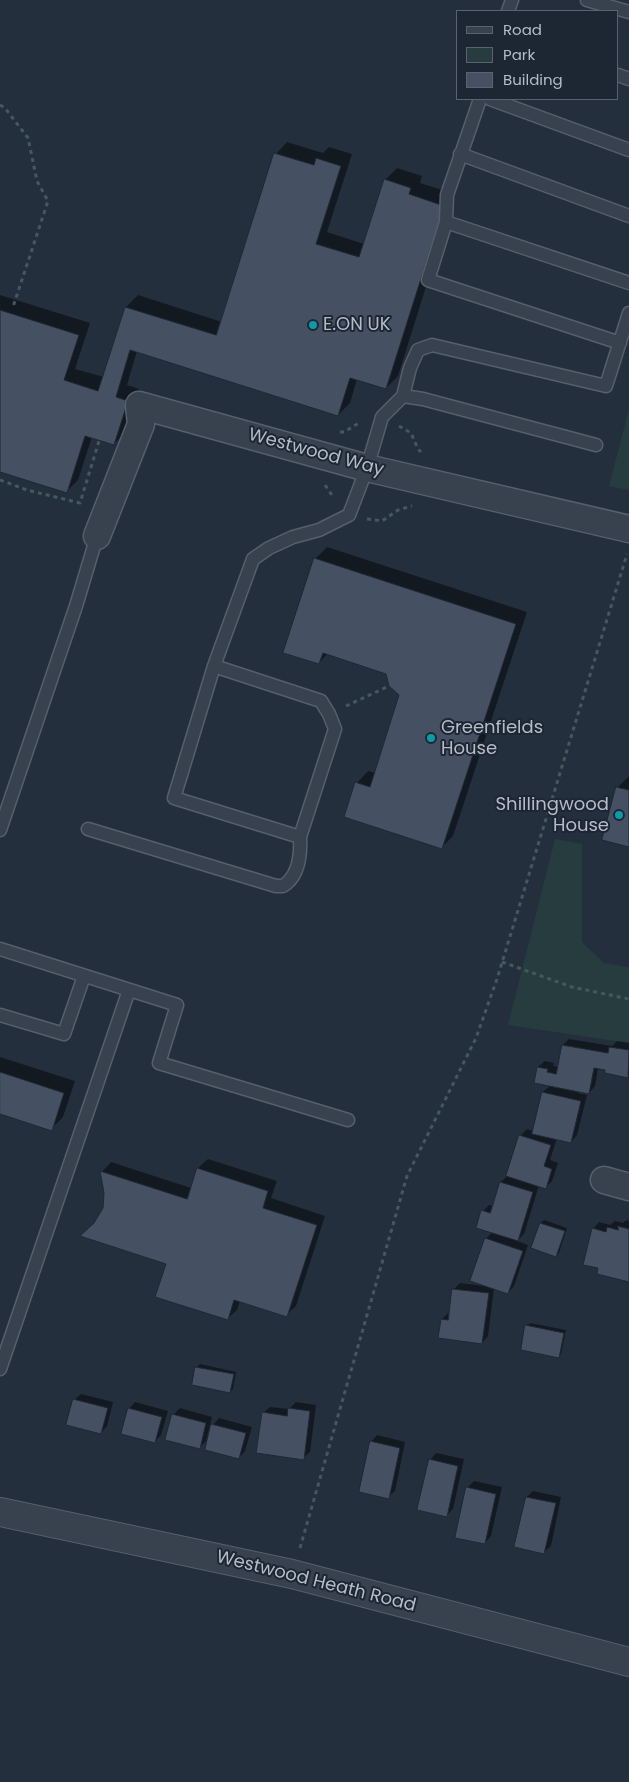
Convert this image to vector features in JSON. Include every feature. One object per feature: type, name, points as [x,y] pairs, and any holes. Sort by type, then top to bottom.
[{"type":"street","name":"Westwood Way","points":[[97,536],[141,424],[139,405],[628,540]]},
{"type":"street","points":[[604,1180],[629,1187]]},
{"type":"street","name":"Westwood Heath Road","points":[[0,1512],[292,1574],[629,1662]]},
{"type":"lane","points":[[588,0],[629,12]]},
{"type":"lane","points":[[480,100],[447,195],[446,222],[428,280],[620,343]]},
{"type":"lane","points":[[493,100],[629,150]]},
{"type":"lane","points":[[460,154],[629,216]]},
{"type":"lane","points":[[446,222],[629,283]]},
{"type":"lane","points":[[300,837],[174,798],[214,666],[253,559],[269,548],[319,530],[349,515],[367,468],[382,417],[403,396],[410,368],[418,350],[432,345],[606,386],[629,313]]},
{"type":"lane","points":[[403,396],[424,399],[596,445]]},
{"type":"lane","points":[[0,830],[76,606],[97,536]]},
{"type":"lane","points":[[88,829],[276,886],[283,886],[292,878],[300,859],[300,837],[335,729],[322,701],[214,666]]},
{"type":"lane","points":[[0,949],[177,1005],[159,1063],[348,1120]]},
{"type":"lane","points":[[0,1015],[64,1034],[84,976]]},
{"type":"lane","points":[[0,1369],[129,990]]},
{"type":"path","points":[[0,105],[28,138],[37,181],[48,201],[13,307]]},
{"type":"path","points":[[0,480],[27,490],[80,502],[99,440]]},
{"type":"path","points":[[292,1574],[407,1176],[476,1038],[502,962],[628,540]]},
{"type":"path","points":[[329,714],[389,686]]},
{"type":"path","points":[[502,962],[572,987],[629,999]]},
{"type":"green space","points":[[629,409],[629,490],[609,486]]},
{"type":"green space","points":[[555,839],[582,844],[582,942],[604,963],[629,967],[629,1043],[508,1025]]},
{"type":"building","name":"E.ON UK","points":[[274,153],[314,165],[316,158],[341,166],[316,244],[359,257],[384,179],[411,188],[409,194],[444,206],[386,389],[350,378],[338,416],[130,350],[116,397],[128,401],[114,445],[85,436],[67,493],[0,472],[0,310],[79,335],[64,380],[98,391],[125,307],[216,335]]},
{"type":"building","name":"Greenfields House","points":[[314,558],[516,624],[442,849],[344,817],[355,782],[370,787],[399,695],[389,686],[386,674],[323,653],[319,664],[283,653]]},
{"type":"building","name":"Shillingwood House","points":[[616,787],[629,790],[629,847],[602,840]]},
{"type":"building","points":[[562,1045],[608,1053],[609,1047],[629,1050],[628,1078],[605,1073],[605,1070],[594,1068],[589,1094],[534,1083],[537,1067],[548,1069],[547,1072],[556,1074]]},
{"type":"building","points":[[0,1072],[64,1093],[52,1131],[0,1114]]},
{"type":"building","points":[[542,1092],[581,1101],[571,1143],[532,1134]]},
{"type":"building","points":[[519,1135],[551,1145],[544,1166],[552,1169],[546,1189],[506,1176]]},
{"type":"building","points":[[197,1168],[268,1191],[263,1208],[317,1225],[287,1317],[234,1300],[228,1320],[155,1297],[166,1264],[80,1236],[94,1223],[103,1208],[104,1193],[100,1171],[187,1199]]},
{"type":"building","points":[[500,1182],[533,1192],[518,1241],[476,1228],[481,1210],[490,1213]]},
{"type":"building","points":[[540,1223],[565,1231],[556,1257],[531,1248]]},
{"type":"building","points":[[618,1226],[629,1229],[629,1282],[597,1274],[598,1268],[583,1265],[592,1228],[606,1232],[607,1227],[618,1230]]},
{"type":"building","points":[[485,1238],[523,1251],[508,1294],[470,1281]]},
{"type":"building","points":[[452,1289],[489,1293],[482,1344],[438,1338],[441,1319],[448,1320]]},
{"type":"building","points":[[525,1325],[564,1333],[559,1358],[521,1350]]},
{"type":"building","points":[[195,1367],[234,1374],[230,1393],[192,1385]]},
{"type":"building","points":[[73,1399],[108,1408],[101,1434],[66,1425]]},
{"type":"building","points":[[128,1408],[162,1417],[155,1443],[121,1434]]},
{"type":"building","points":[[288,1408],[310,1411],[304,1460],[256,1453],[262,1412],[287,1416]]},
{"type":"building","points":[[172,1414],[206,1423],[200,1449],[165,1440]]},
{"type":"building","points":[[211,1424],[246,1433],[239,1459],[205,1450]]},
{"type":"building","points":[[370,1441],[400,1448],[389,1499],[359,1492]]},
{"type":"building","points":[[429,1459],[458,1466],[447,1517],[417,1510]]},
{"type":"building","points":[[466,1487],[496,1494],[485,1544],[455,1538]]},
{"type":"building","points":[[526,1497],[556,1503],[544,1554],[514,1547]]},
{"type":"place","name":"E.ON UK","points":[[313,325]]},
{"type":"place","name":"Greenfields House","points":[[431,738]]},
{"type":"place","name":"Shillingwood House","points":[[619,815]]}]
